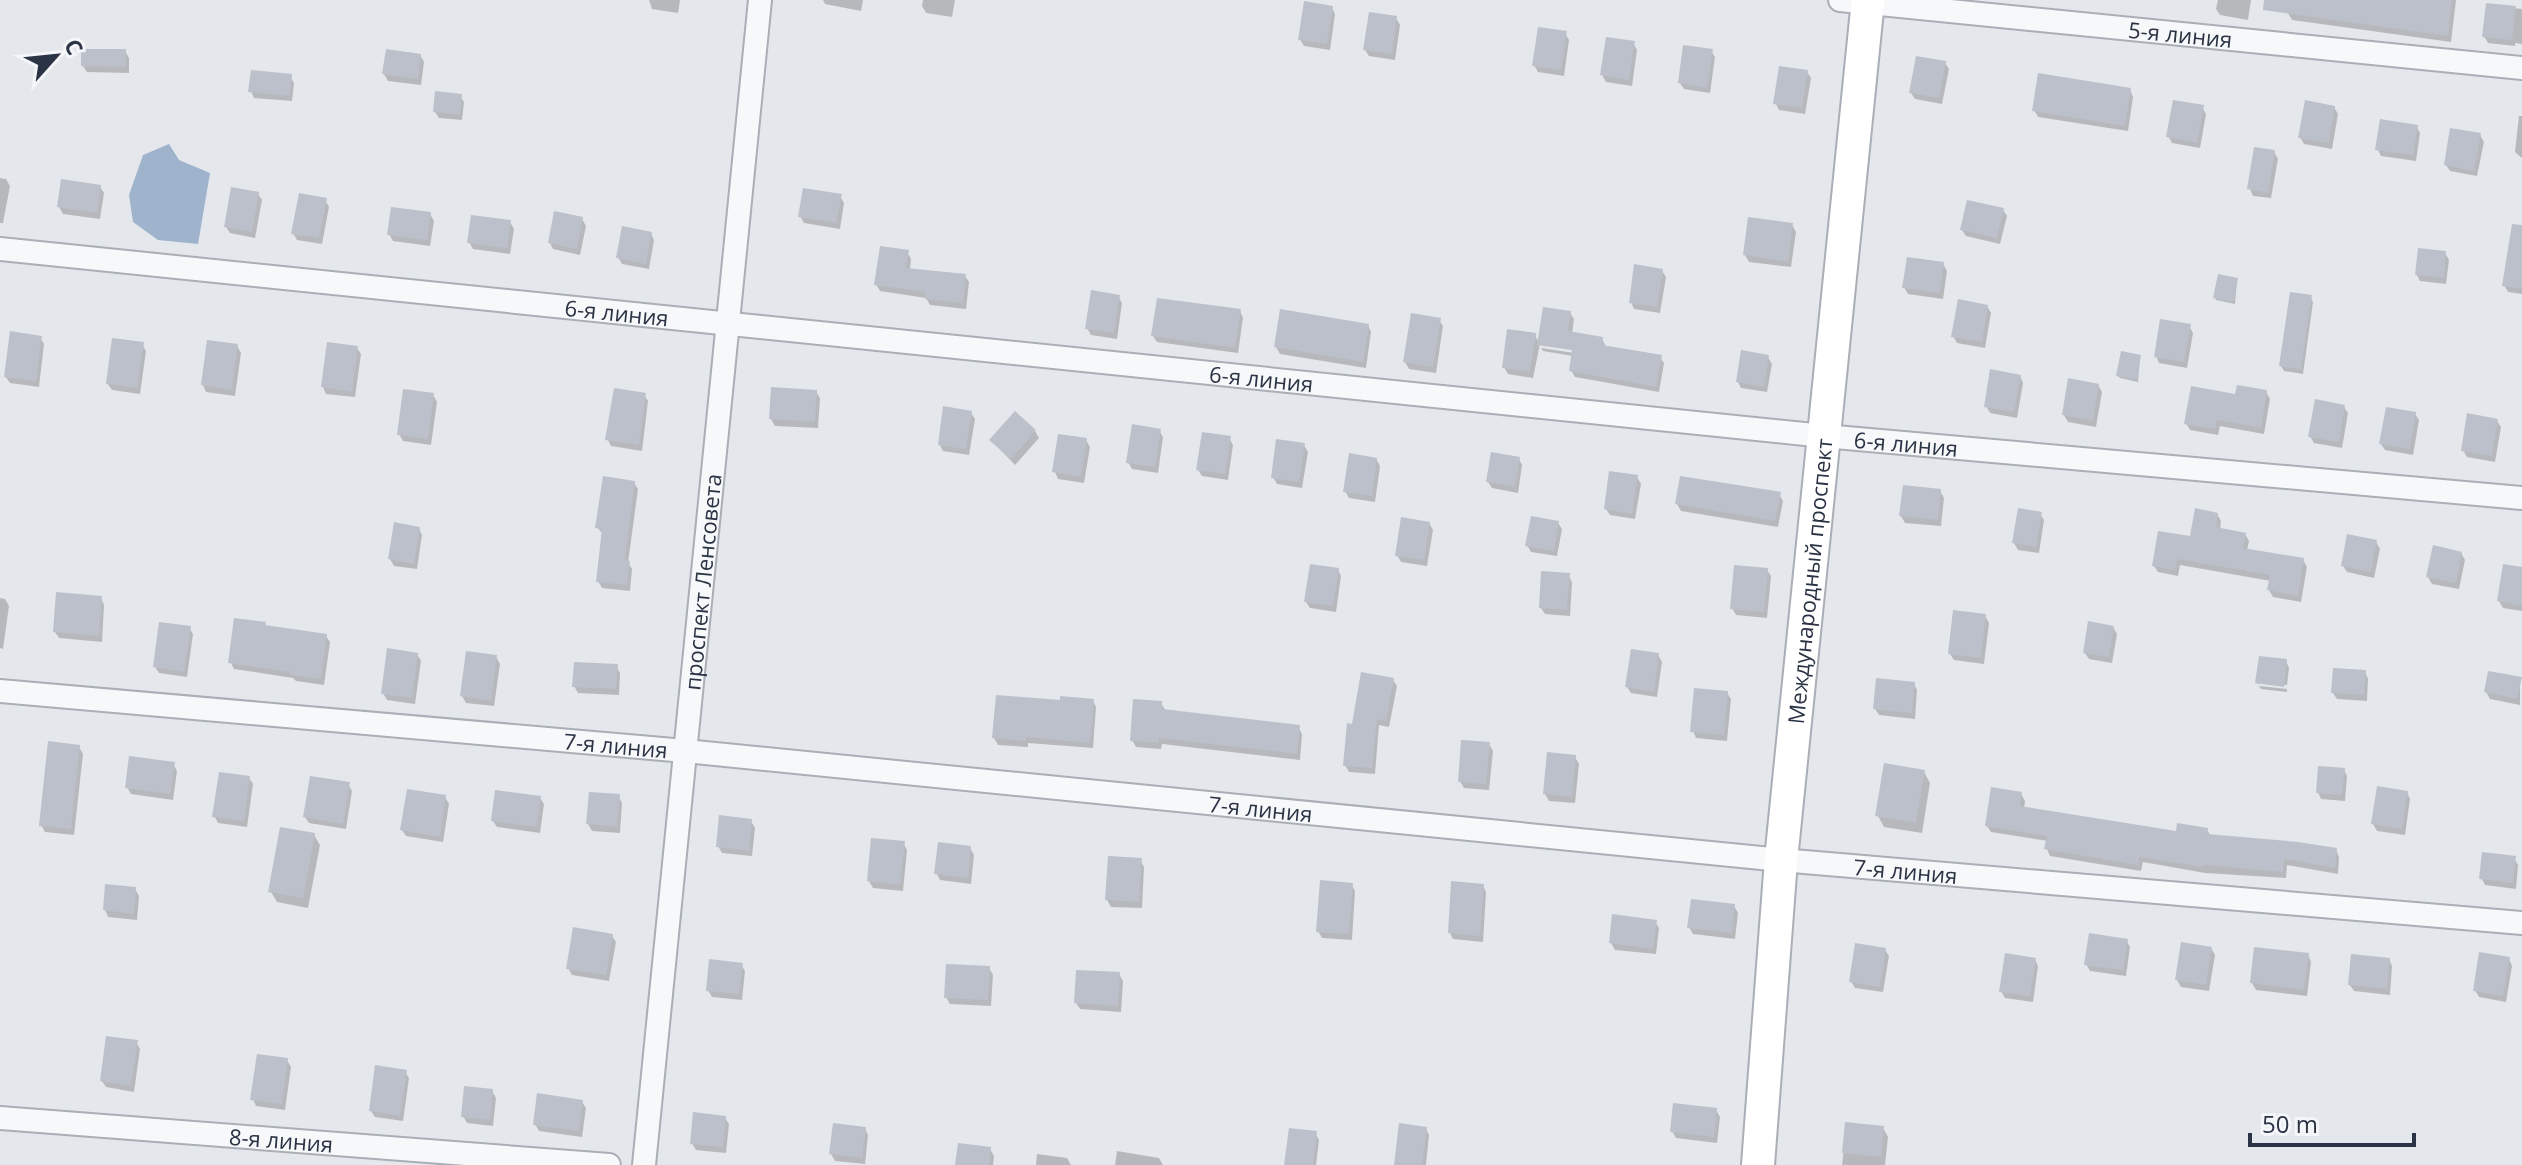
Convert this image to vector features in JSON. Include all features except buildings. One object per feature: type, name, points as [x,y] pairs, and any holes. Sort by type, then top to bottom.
[{"type":"street","name":"проспект Ленсовета","points":[[644,1165],[760,0]]},
{"type":"street","name":"5-я линия","points":[[1859,1],[2522,68]]},
{"type":"street","name":"Международный проспект","points":[[1758,1165],[1781,860],[1824,436],[1859,1]]},
{"type":"street","name":"6-я линия","points":[[0,249],[1824,436],[2522,498]]},
{"type":"street","name":"7-я линия","points":[[0,691],[685,751],[1781,860],[2522,923]]},
{"type":"street","name":"8-я линия","points":[[0,1118],[609,1165]]},
{"type":"water","points":[[169,144],[179,160],[210,173],[198,244],[158,240],[133,222],[129,195],[143,155]]}]
